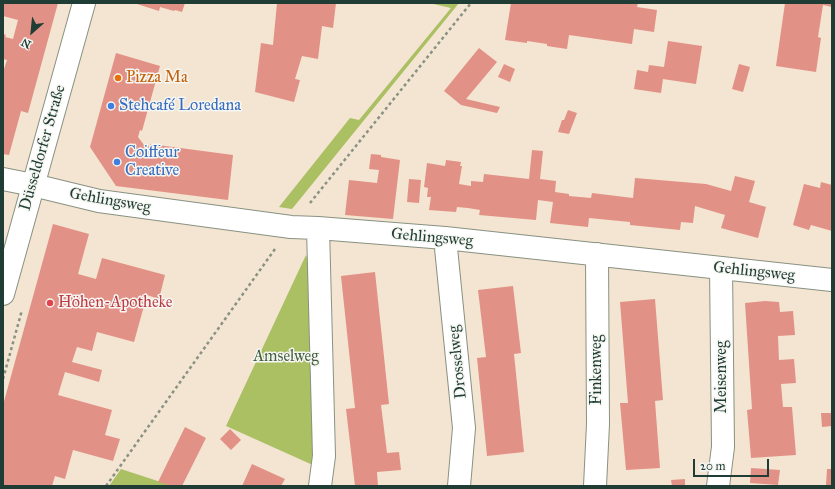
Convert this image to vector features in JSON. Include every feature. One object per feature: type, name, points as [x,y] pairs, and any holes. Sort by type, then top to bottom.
[{"type":"street","name":"Düsseldorfer Straße","points":[[3,294],[84,3]]},
{"type":"street","name":"Gehlingsweg","points":[[3,180],[33,185],[99,201],[291,227],[445,238],[832,280]]},
{"type":"street","points":[[318,228],[324,456],[320,486]]},
{"type":"street","name":"Drosselweg","points":[[445,238],[464,428],[459,486]]},
{"type":"street","name":"Finkenweg","points":[[595,486],[598,424],[597,254]]},
{"type":"street","name":"Meisenweg","points":[[718,486],[723,447],[721,268]]},
{"type":"path","points":[[106,486],[291,227],[472,3]]},
{"type":"green space","points":[[429,3],[459,3],[292,209],[279,207],[350,118],[359,120],[451,8]]},
{"type":"green space","name":"Amselweg","points":[[306,255],[312,272],[315,466],[226,426]]},
{"type":"green space","points":[[121,469],[173,486],[109,486]]},
{"type":"building","points":[[3,3],[58,3],[28,113],[21,111],[9,155],[3,154],[3,72],[7,60],[3,59],[3,34],[6,35],[5,37],[13,39],[18,20],[3,16]]},
{"type":"building","points":[[134,3],[185,3],[182,12],[160,7],[159,11]]},
{"type":"building","points":[[277,3],[336,3],[333,28],[322,26],[318,59],[302,56],[295,79],[300,80],[294,102],[255,92],[261,43],[273,45]]},
{"type":"building","points":[[511,3],[638,3],[637,7],[657,10],[654,32],[634,29],[632,44],[569,35],[567,49],[527,41],[527,43],[505,40]]},
{"type":"building","points":[[785,3],[832,3],[832,7],[823,5],[818,37],[821,38],[816,72],[776,66]]},
{"type":"building","points":[[668,41],[702,46],[696,84],[663,79],[661,93],[634,89],[637,70],[648,72],[649,65],[664,67]]},
{"type":"building","points":[[479,48],[497,62],[466,99],[500,107],[497,113],[461,105],[444,91]]},
{"type":"building","points":[[116,53],[160,66],[142,131],[140,130],[138,137],[144,145],[150,146],[150,144],[233,155],[228,200],[116,186],[90,147]]},
{"type":"building","points":[[504,64],[515,69],[510,82],[498,77]]},
{"type":"building","points":[[739,64],[750,67],[743,92],[732,89]]},
{"type":"building","points":[[568,110],[577,113],[569,134],[558,132],[562,120],[564,120]]},
{"type":"building","points":[[532,150],[543,151],[540,179],[556,181],[555,192],[569,194],[569,196],[591,198],[592,193],[633,198],[635,178],[706,184],[731,191],[735,176],[755,181],[749,202],[766,207],[758,238],[721,228],[725,215],[695,206],[693,223],[681,222],[680,230],[630,225],[630,222],[589,218],[588,227],[550,223],[553,202],[538,200],[536,220],[479,215],[480,210],[468,208],[457,207],[456,212],[429,210],[431,197],[427,197],[428,188],[424,187],[427,163],[445,166],[446,160],[461,162],[460,166],[462,166],[459,184],[471,186],[471,181],[483,182],[484,174],[529,179]]},
{"type":"building","points":[[371,154],[400,160],[393,219],[345,215],[349,180],[377,183],[379,170],[369,169]]},
{"type":"building","points":[[409,179],[421,180],[419,203],[407,202]]},
{"type":"building","points":[[821,182],[832,185],[832,231],[811,225],[809,230],[793,225],[804,184],[820,188]]},
{"type":"building","points":[[53,224],[89,234],[78,274],[96,279],[102,258],[165,275],[159,299],[147,295],[134,342],[97,332],[92,351],[77,347],[72,362],[102,370],[99,382],[65,372],[58,395],[112,410],[105,435],[120,439],[113,461],[73,450],[65,479],[55,476],[52,486],[3,486],[3,405]]},
{"type":"building","points":[[375,272],[389,404],[381,405],[387,453],[399,452],[401,470],[377,472],[378,486],[355,486],[346,409],[355,408],[341,276]]},
{"type":"building","points":[[513,286],[521,353],[514,354],[524,452],[487,456],[477,358],[486,357],[478,290]]},
{"type":"building","points":[[655,299],[663,400],[655,401],[660,468],[626,470],[620,403],[628,403],[620,302]]},
{"type":"building","points":[[765,301],[779,302],[780,312],[793,311],[795,335],[778,336],[779,360],[794,359],[796,383],[781,384],[783,407],[792,407],[796,455],[751,458],[747,410],[752,409],[745,303]]},
{"type":"building","points":[[821,413],[832,413],[832,426],[822,427]]},
{"type":"building","points":[[185,427],[206,438],[182,486],[173,486],[158,482]]},
{"type":"building","points":[[230,429],[241,440],[231,450],[220,439]]},
{"type":"building","points":[[252,464],[285,479],[281,486],[242,486]]},
{"type":"building","points":[[751,468],[780,470],[778,485],[750,483]]},
{"type":"building","points":[[827,469],[832,469],[832,485],[826,485]]},
{"type":"building","points":[[685,479],[685,486],[672,486],[671,480]]},
{"type":"place","name":"Pizza Ma","points":[[118,78]]},
{"type":"place","name":"Stehcafé Loredana","points":[[111,106]]},
{"type":"place","name":"Coiffeur Creative","points":[[117,162]]},
{"type":"place","name":"Höhen-Apotheke","points":[[50,303]]}]
